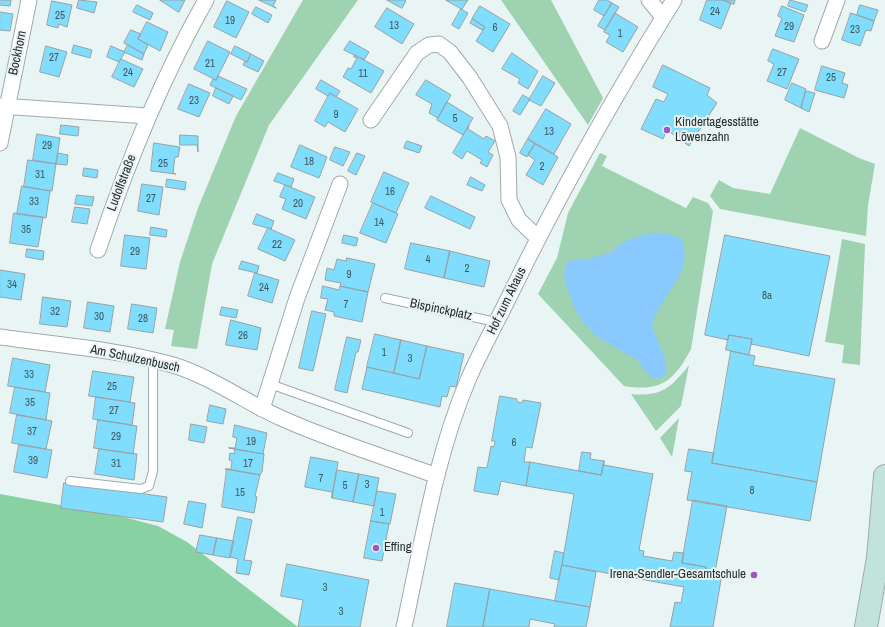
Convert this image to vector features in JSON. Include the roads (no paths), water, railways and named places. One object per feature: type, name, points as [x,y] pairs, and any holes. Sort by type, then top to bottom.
[{"type":"main road","points":[[866,627],[878,558],[885,476]]},
{"type":"street","name":"Bockhorn","points":[[0,143],[3,106],[29,0]]},
{"type":"street","name":"Ludolfstraße","points":[[98,250],[115,200],[148,116],[206,0]]},
{"type":"street","points":[[649,0],[663,17]]},
{"type":"street","name":"Hof zum Ahaus","points":[[404,627],[437,476],[451,427],[468,380],[538,238],[601,122],[674,0]]},
{"type":"street","points":[[822,41],[837,0]]},
{"type":"street","points":[[371,120],[417,53],[429,45],[439,44],[450,52],[470,78],[500,126],[508,157],[509,200],[519,220],[538,238]]},
{"type":"street","points":[[3,106],[148,116]]},
{"type":"street","points":[[262,409],[297,298],[340,184]]},
{"type":"street","name":"Am Schulzenbusch","points":[[0,337],[89,349],[173,366],[198,375],[262,409],[311,432],[437,476]]},
{"type":"lane","name":"Bispinckplatz","points":[[385,298],[496,322]]},
{"type":"lane","points":[[70,481],[141,489],[149,486],[153,471],[153,361]]},
{"type":"lane","points":[[270,384],[408,433]]},
{"type":"water","points":[[651,233],[668,234],[680,238],[684,249],[684,261],[681,272],[656,314],[652,325],[665,358],[665,374],[661,378],[651,378],[637,360],[596,336],[583,322],[576,311],[566,285],[564,274],[567,263],[573,259],[588,259],[610,253],[625,241]]},
{"type":"place","name":"Kindertagesstätte Löwenzahn","points":[[667,130]]},
{"type":"place","name":"Effing","points":[[376,548]]},
{"type":"place","name":"Irena-Sendler-Gesamtschule","points":[[754,575]]}]
